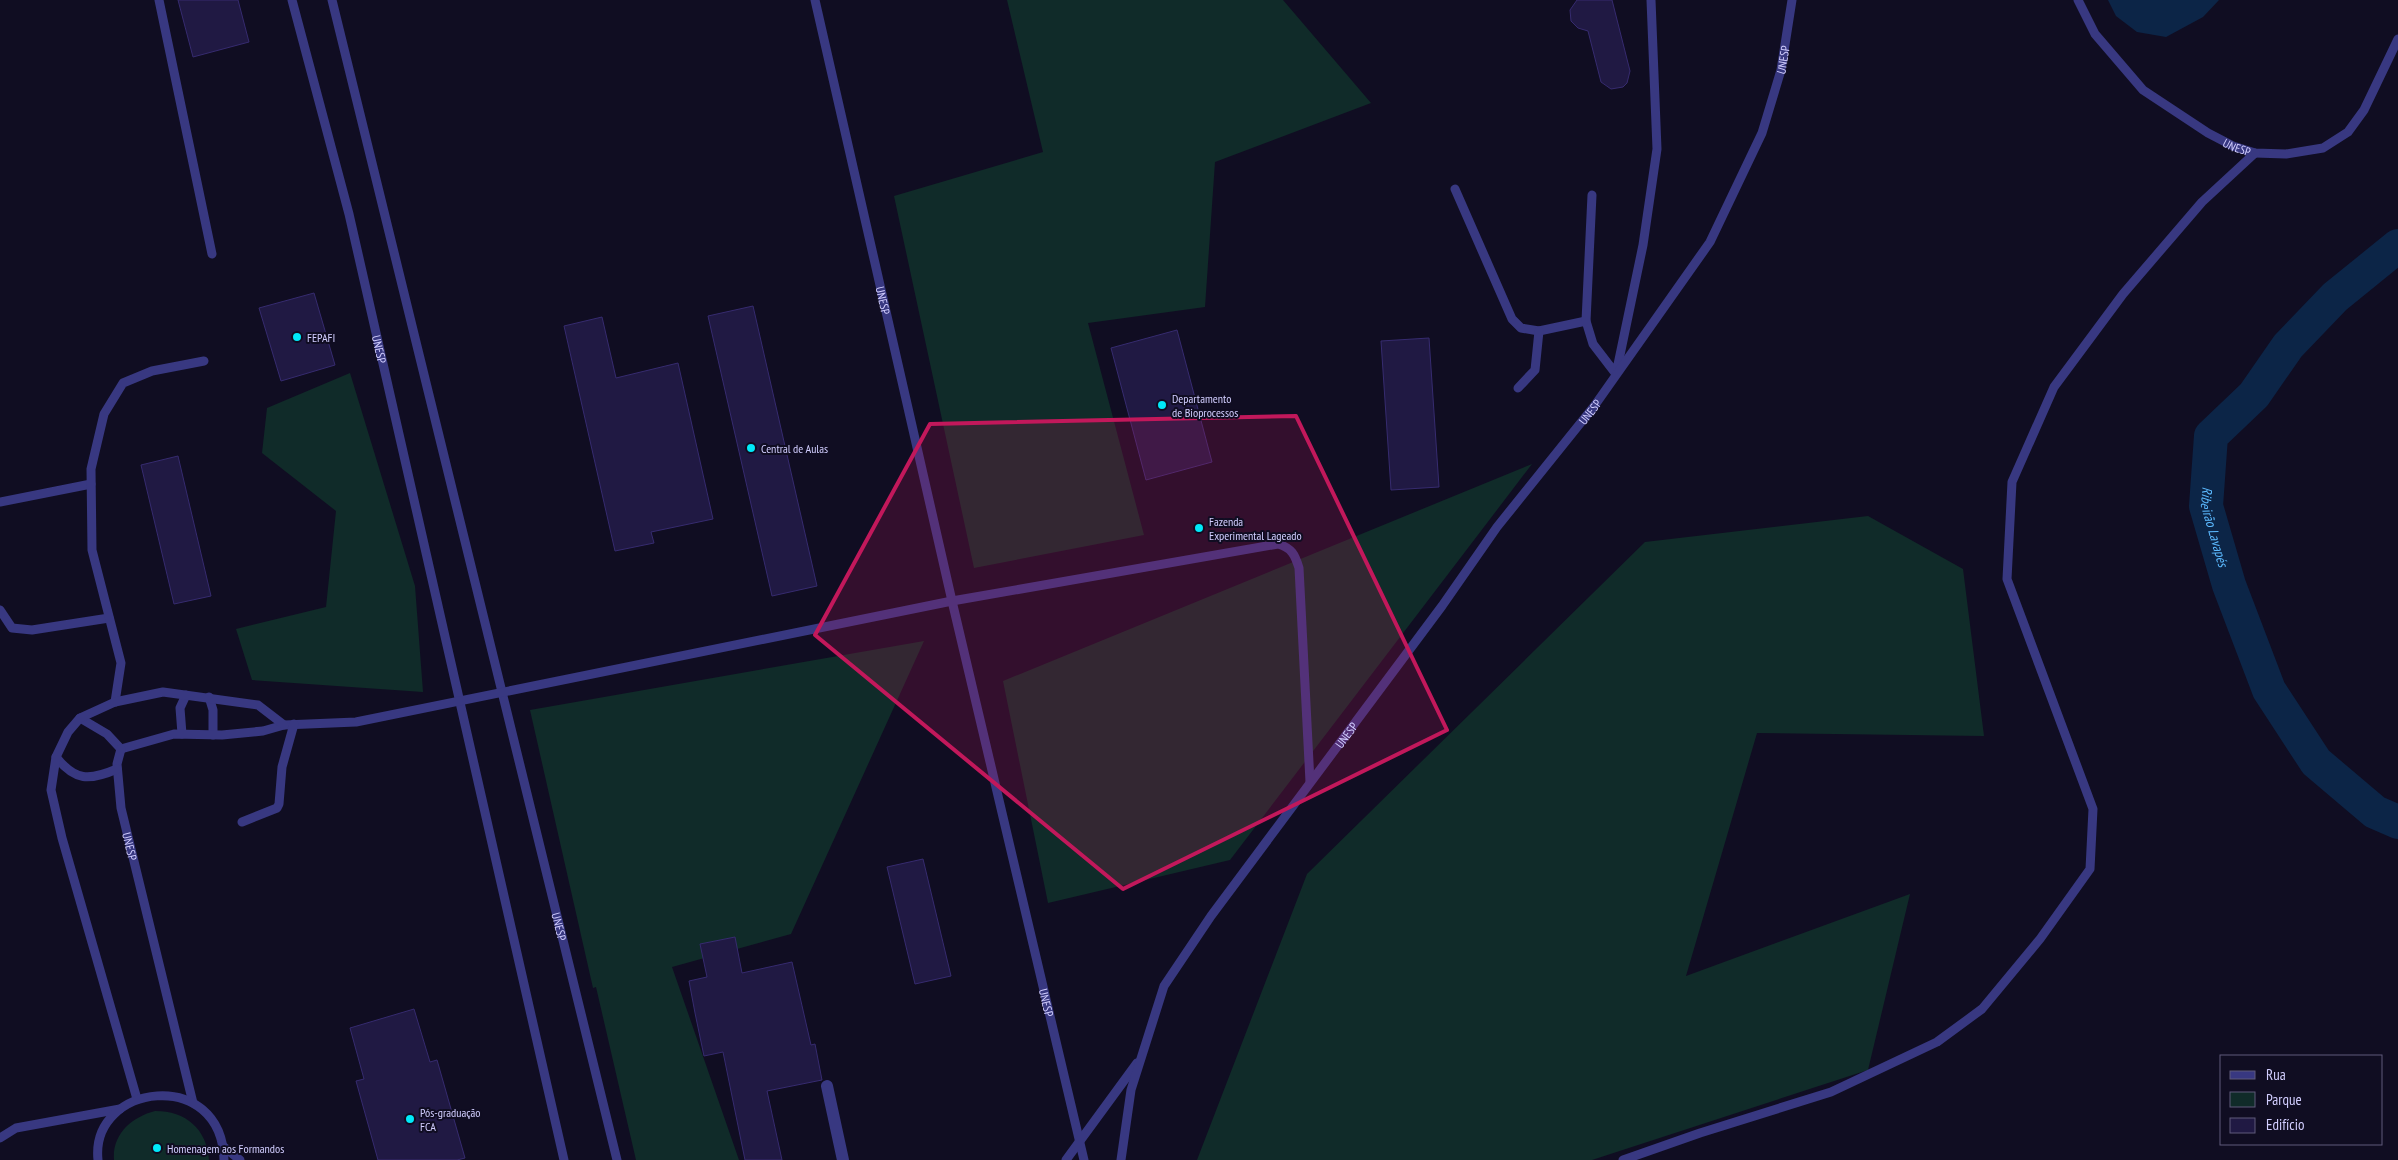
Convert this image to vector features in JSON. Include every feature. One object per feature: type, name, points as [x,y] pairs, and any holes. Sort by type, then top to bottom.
[{"type":"street","points":[[827,1086],[843,1160]]},
{"type":"lane","points":[[159,0],[212,254]]},
{"type":"lane","name":"UNESP","points":[[292,0],[349,214],[564,1160]]},
{"type":"lane","name":"UNESP","points":[[332,0],[617,1160]]},
{"type":"lane","name":"UNESP","points":[[815,0],[952,601],[1084,1160]]},
{"type":"lane","points":[[1616,374],[1643,245],[1657,149],[1650,0]]},
{"type":"lane","name":"UNESP","points":[[1121,1160],[1131,1090],[1164,986],[1211,916],[1442,606],[1497,527],[1594,405],[1710,242],[1762,132],[1781,70],[1792,0]]},
{"type":"lane","name":"UNESP","points":[[2078,0],[2095,34],[2143,90],[2208,133],[2232,146],[2255,152],[2286,154],[2323,148],[2348,132],[2364,110],[2398,39]]},
{"type":"lane","points":[[1623,1160],[1700,1133],[1831,1092],[1937,1042],[1982,1010],[2040,939],[2090,869],[2092,809],[2007,579],[2012,482],[2054,387],[2124,294],[2190,216],[2202,202],[2255,152]]},
{"type":"lane","points":[[1454,189],[1512,319],[1521,328],[1539,331],[1586,321]]},
{"type":"lane","points":[[1592,195],[1586,321],[1593,344],[1616,374]]},
{"type":"lane","points":[[1518,388],[1535,370],[1539,331]]},
{"type":"lane","points":[[115,702],[122,663],[92,550],[91,469],[104,414],[123,383],[152,371],[204,361]]},
{"type":"lane","points":[[0,502],[91,484]]},
{"type":"lane","points":[[80,718],[107,734],[122,750],[174,734],[214,735],[263,731],[284,724],[356,722],[952,601],[1278,544],[1295,554],[1299,568],[1310,782]]},
{"type":"lane","points":[[0,610],[12,628],[32,630],[109,618]]},
{"type":"lane","points":[[137,1099],[60,828],[52,790],[56,757],[68,732],[80,718],[115,702],[163,692],[209,697],[258,706],[284,724]]},
{"type":"lane","points":[[182,734],[180,708],[186,695]]},
{"type":"lane","points":[[209,697],[213,710],[214,735]]},
{"type":"lane","points":[[242,822],[276,808],[279,804],[282,767],[294,724]]},
{"type":"lane","name":"UNESP","points":[[122,750],[117,770],[122,808],[193,1103]]},
{"type":"lane","points":[[56,757],[66,770],[80,777],[103,775],[117,770]]},
{"type":"lane","name":"UNESP","points":[[1066,1160],[1142,1057]]},
{"type":"lane","points":[[98,1160],[101,1138],[108,1122],[120,1109],[137,1099],[156,1095],[175,1096],[193,1103],[207,1115],[213,1122],[224,1147],[224,1160]]},
{"type":"lane","points":[[0,1138],[16,1128],[120,1109]]},
{"type":"lane","points":[[224,1147],[240,1160]]},
{"type":"highlighted area","points":[[1296,416],[1447,730],[1123,889],[815,635],[930,424]]},
{"type":"green space","points":[[1007,0],[1283,0],[1371,103],[1215,162],[1205,307],[1088,323],[1144,535],[974,568],[894,196],[1043,152]]},
{"type":"green space","points":[[350,373],[415,586],[423,692],[252,680],[236,629],[326,607],[336,511],[262,453],[267,408]]},
{"type":"green space","points":[[1532,464],[1230,860],[1048,903],[1003,681]]},
{"type":"green space","points":[[1868,516],[1963,569],[1984,736],[1757,733],[1686,976],[1910,894],[1868,1070],[1592,1160],[1197,1160],[1307,874],[1645,542]]},
{"type":"green space","points":[[924,641],[791,934],[672,967],[739,1160],[636,1160],[596,987],[593,988],[530,710]]},
{"type":"green space","points":[[155,1111],[176,1114],[193,1124],[204,1139],[209,1160],[114,1160],[116,1142],[125,1128],[131,1122]]},
{"type":"water","points":[[2108,0],[2219,0],[2203,17],[2166,37],[2137,32],[2116,16]]},
{"type":"building","points":[[178,0],[238,0],[249,42],[193,57]]},
{"type":"building","points":[[1577,0],[1612,0],[1630,71],[1627,83],[1623,87],[1611,89],[1601,82],[1588,31],[1578,28],[1571,21],[1570,10]]},
{"type":"building","name":"FEPAFI","points":[[314,293],[335,365],[281,381],[259,308]]},
{"type":"building","points":[[753,306],[817,586],[772,596],[708,316]]},
{"type":"building","points":[[602,317],[616,378],[678,363],[713,519],[651,532],[654,543],[615,551],[564,326]]},
{"type":"building","name":"Departamento de Bioprocessos","points":[[1177,330],[1212,462],[1146,480],[1111,348]]},
{"type":"building","points":[[1429,338],[1439,487],[1391,490],[1381,341]]},
{"type":"building","points":[[178,456],[211,596],[174,604],[141,465]]},
{"type":"building","points":[[923,859],[951,976],[915,984],[887,867]]},
{"type":"building","points":[[735,937],[742,973],[792,962],[811,1045],[815,1044],[822,1080],[767,1091],[782,1160],[745,1160],[723,1052],[704,1056],[689,981],[707,977],[700,944]]},
{"type":"building","name":"Pós-graduação FCA","points":[[414,1009],[430,1062],[437,1060],[465,1158],[457,1160],[378,1160],[356,1081],[364,1079],[350,1028]]},
{"type":"waterway","name":"Ribeirão Lavapés","points":[[2398,246],[2335,297],[2288,346],[2254,395],[2211,436],[2206,506],[2229,585],[2269,690],[2316,762],[2375,812],[2398,822]]},
{"type":"place","name":"FEPAFI","points":[[297,337]]},
{"type":"place","name":"Departamento de Bioprocessos","points":[[1162,405]]},
{"type":"place","name":"Central de Aulas","points":[[751,448]]},
{"type":"place","name":"Fazenda Experimental Lageado","points":[[1199,528]]},
{"type":"place","name":"Pós-graduação FCA","points":[[410,1119]]},
{"type":"place","name":"Homenagem aos Formandos","points":[[157,1148]]}]
